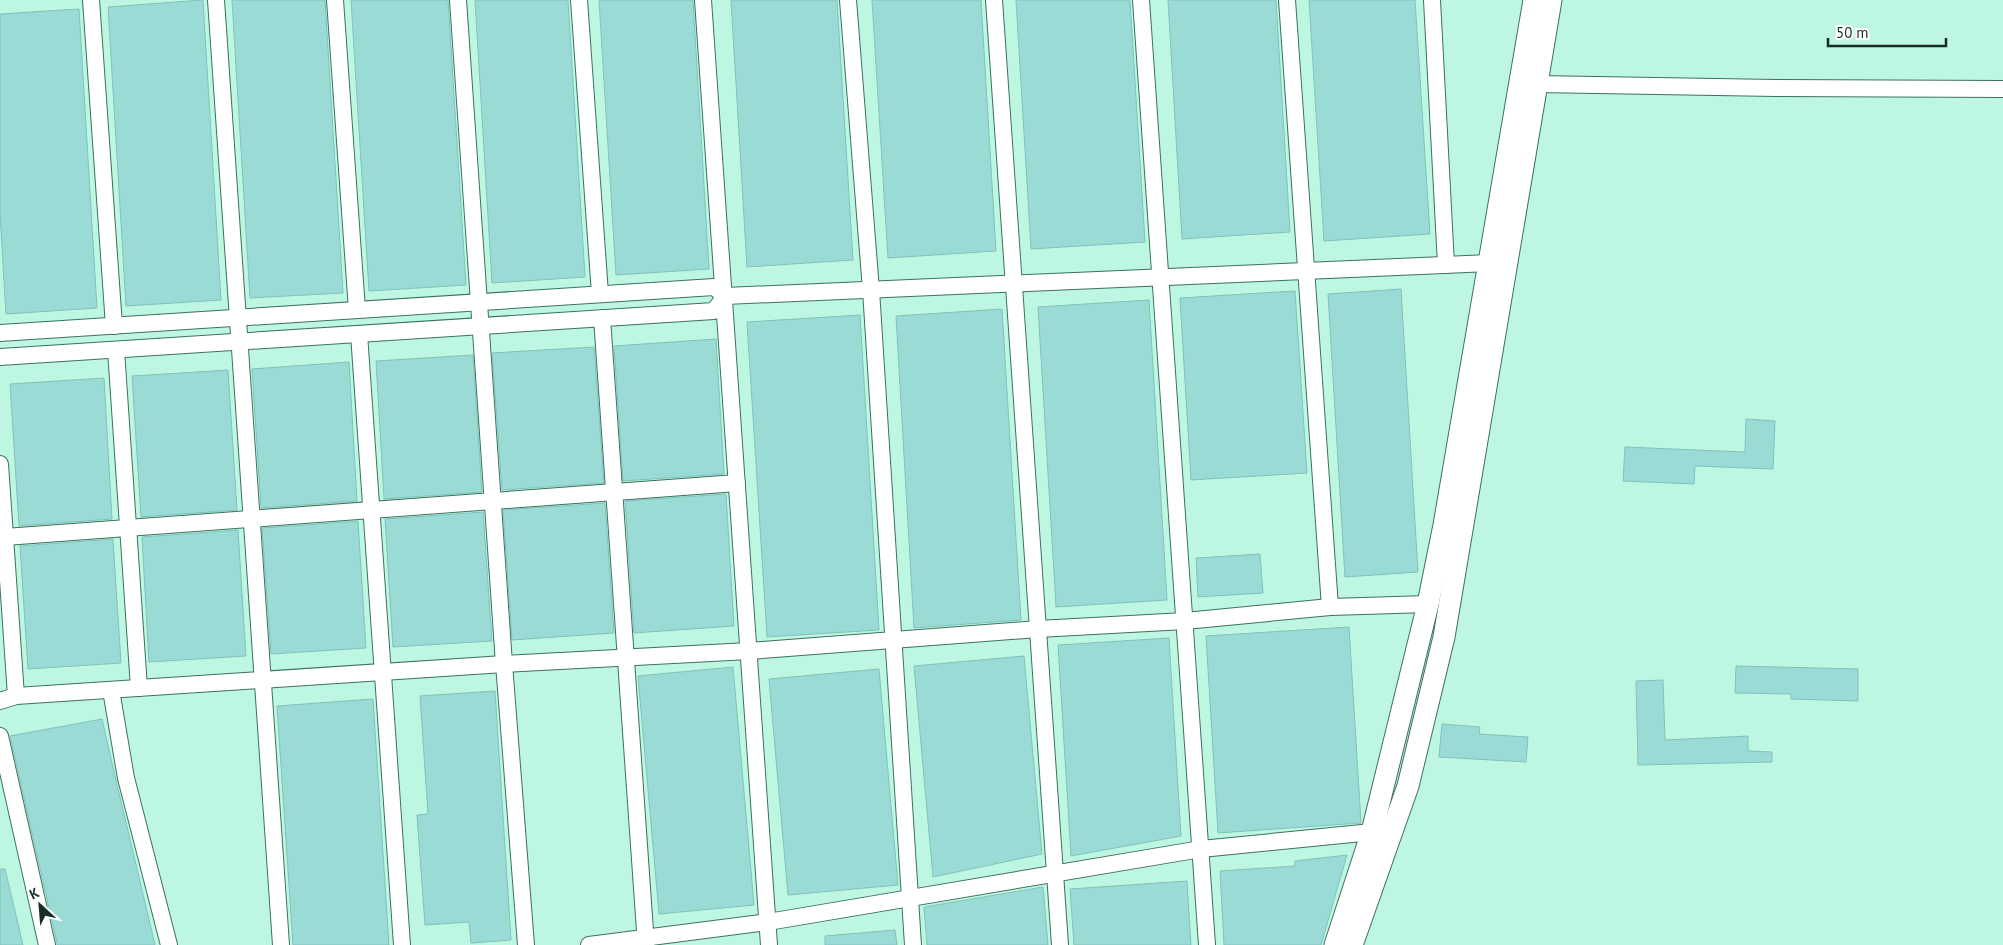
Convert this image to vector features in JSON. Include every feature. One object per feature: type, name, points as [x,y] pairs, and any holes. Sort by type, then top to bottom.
[{"type":"main road","points":[[1335,945],[1372,832],[1428,604],[1490,263],[1534,0]]},
{"type":"main road","points":[[1352,945],[1408,786],[1444,637],[1551,0]]},
{"type":"street","points":[[92,0],[114,326]]},
{"type":"street","points":[[216,0],[281,945]]},
{"type":"street","points":[[335,0],[357,310]]},
{"type":"street","points":[[458,0],[504,664],[526,945]]},
{"type":"street","points":[[579,0],[600,294]]},
{"type":"street","points":[[703,0],[769,945]]},
{"type":"street","points":[[848,0],[871,290],[913,945]]},
{"type":"street","points":[[994,0],[1060,945]]},
{"type":"street","points":[[1141,0],[1207,945]]},
{"type":"street","points":[[1287,0],[1330,608]]},
{"type":"street","points":[[1432,0],[1446,265]]},
{"type":"street","points":[[1536,84],[1776,88],[2003,88]]},
{"type":"street","points":[[0,333],[714,286],[725,296],[1490,263]]},
{"type":"street","points":[[0,357],[714,311],[725,296]]},
{"type":"street","points":[[602,318],[646,942]]},
{"type":"street","points":[[359,334],[402,945]]},
{"type":"street","points":[[116,350],[139,688]]},
{"type":"street","points":[[0,464],[16,696]]},
{"type":"street","points":[[5,536],[737,483]]},
{"type":"street","points":[[0,700],[16,696],[504,664],[749,651],[1038,629],[1185,621],[1330,608],[1428,604]]},
{"type":"street","points":[[111,690],[126,778],[169,945]]},
{"type":"street","points":[[0,736],[47,945]]},
{"type":"street","points":[[589,945],[646,942],[1201,849],[1372,832]]},
{"type":"building","points":[[203,0],[221,300],[126,306],[108,7]]},
{"type":"building","points":[[232,0],[325,0],[343,293],[250,298]]},
{"type":"building","points":[[351,0],[448,0],[466,285],[369,291]]},
{"type":"building","points":[[475,0],[568,0],[585,277],[492,283]]},
{"type":"building","points":[[599,0],[693,0],[709,269],[616,275]]},
{"type":"building","points":[[731,0],[837,0],[853,260],[747,267]]},
{"type":"building","points":[[872,0],[981,0],[996,251],[888,258]]},
{"type":"building","points":[[1016,0],[1130,0],[1145,242],[1031,249]]},
{"type":"building","points":[[1168,0],[1276,0],[1290,232],[1182,239]]},
{"type":"building","points":[[1309,0],[1415,0],[1430,234],[1324,241]]},
{"type":"building","points":[[79,9],[97,308],[6,314],[0,214],[0,14]]},
{"type":"building","points":[[1401,289],[1418,572],[1345,577],[1328,294]]},
{"type":"building","points":[[1295,291],[1307,473],[1191,480],[1180,298]]},
{"type":"building","points":[[1149,300],[1167,600],[1056,607],[1038,307]]},
{"type":"building","points":[[1002,309],[1021,620],[914,628],[896,316]]},
{"type":"building","points":[[860,315],[879,630],[767,637],[747,322]]},
{"type":"building","points":[[716,339],[724,474],[623,481],[614,346]]},
{"type":"building","points":[[594,347],[604,483],[502,490],[492,353]]},
{"type":"building","points":[[473,355],[482,492],[384,499],[376,361]]},
{"type":"building","points":[[349,362],[357,501],[261,508],[252,369]]},
{"type":"building","points":[[228,370],[237,510],[141,517],[132,376]]},
{"type":"building","points":[[104,378],[112,519],[19,526],[10,384]]},
{"type":"building","points":[[1746,419],[1775,421],[1773,469],[1695,466],[1694,484],[1623,481],[1625,447],[1745,452]]},
{"type":"building","points":[[726,494],[734,626],[634,633],[625,501]]},
{"type":"building","points":[[605,503],[614,633],[512,640],[503,510]]},
{"type":"building","points":[[483,512],[492,641],[393,647],[385,519]]},
{"type":"building","points":[[358,521],[366,648],[271,654],[262,528]]},
{"type":"building","points":[[238,530],[246,656],[149,662],[142,537]]},
{"type":"building","points":[[113,539],[121,663],[28,669],[20,546]]},
{"type":"building","points":[[1260,554],[1263,593],[1198,597],[1196,558]]},
{"type":"building","points":[[1349,627],[1361,823],[1218,833],[1206,636]]},
{"type":"building","points":[[1169,638],[1181,836],[1071,856],[1058,645]]},
{"type":"building","points":[[1024,656],[1042,854],[933,877],[914,666]]},
{"type":"building","points":[[1736,666],[1858,669],[1858,701],[1791,699],[1791,694],[1735,693]]},
{"type":"building","points":[[733,667],[754,905],[659,914],[638,676]]},
{"type":"building","points":[[879,669],[898,885],[788,895],[769,679]]},
{"type":"building","points":[[1663,680],[1665,740],[1748,736],[1748,751],[1772,752],[1772,762],[1638,765],[1636,681]]},
{"type":"building","points":[[495,691],[511,940],[471,943],[469,922],[425,925],[417,815],[428,814],[420,696]]},
{"type":"building","points":[[373,699],[389,945],[293,945],[277,706]]},
{"type":"building","points":[[102,719],[155,945],[57,945],[10,736]]},
{"type":"building","points":[[1442,724],[1480,727],[1479,734],[1528,737],[1526,762],[1439,757]]},
{"type":"building","points":[[1347,855],[1321,945],[1224,945],[1220,871],[1295,866],[1295,861]]},
{"type":"building","points":[[0,869],[5,869],[23,945],[0,945]]},
{"type":"building","points":[[1187,881],[1191,945],[1074,945],[1070,889]]},
{"type":"building","points":[[1043,887],[1048,945],[927,945],[924,907]]},
{"type":"building","points":[[895,930],[897,945],[825,945],[825,936]]}]
